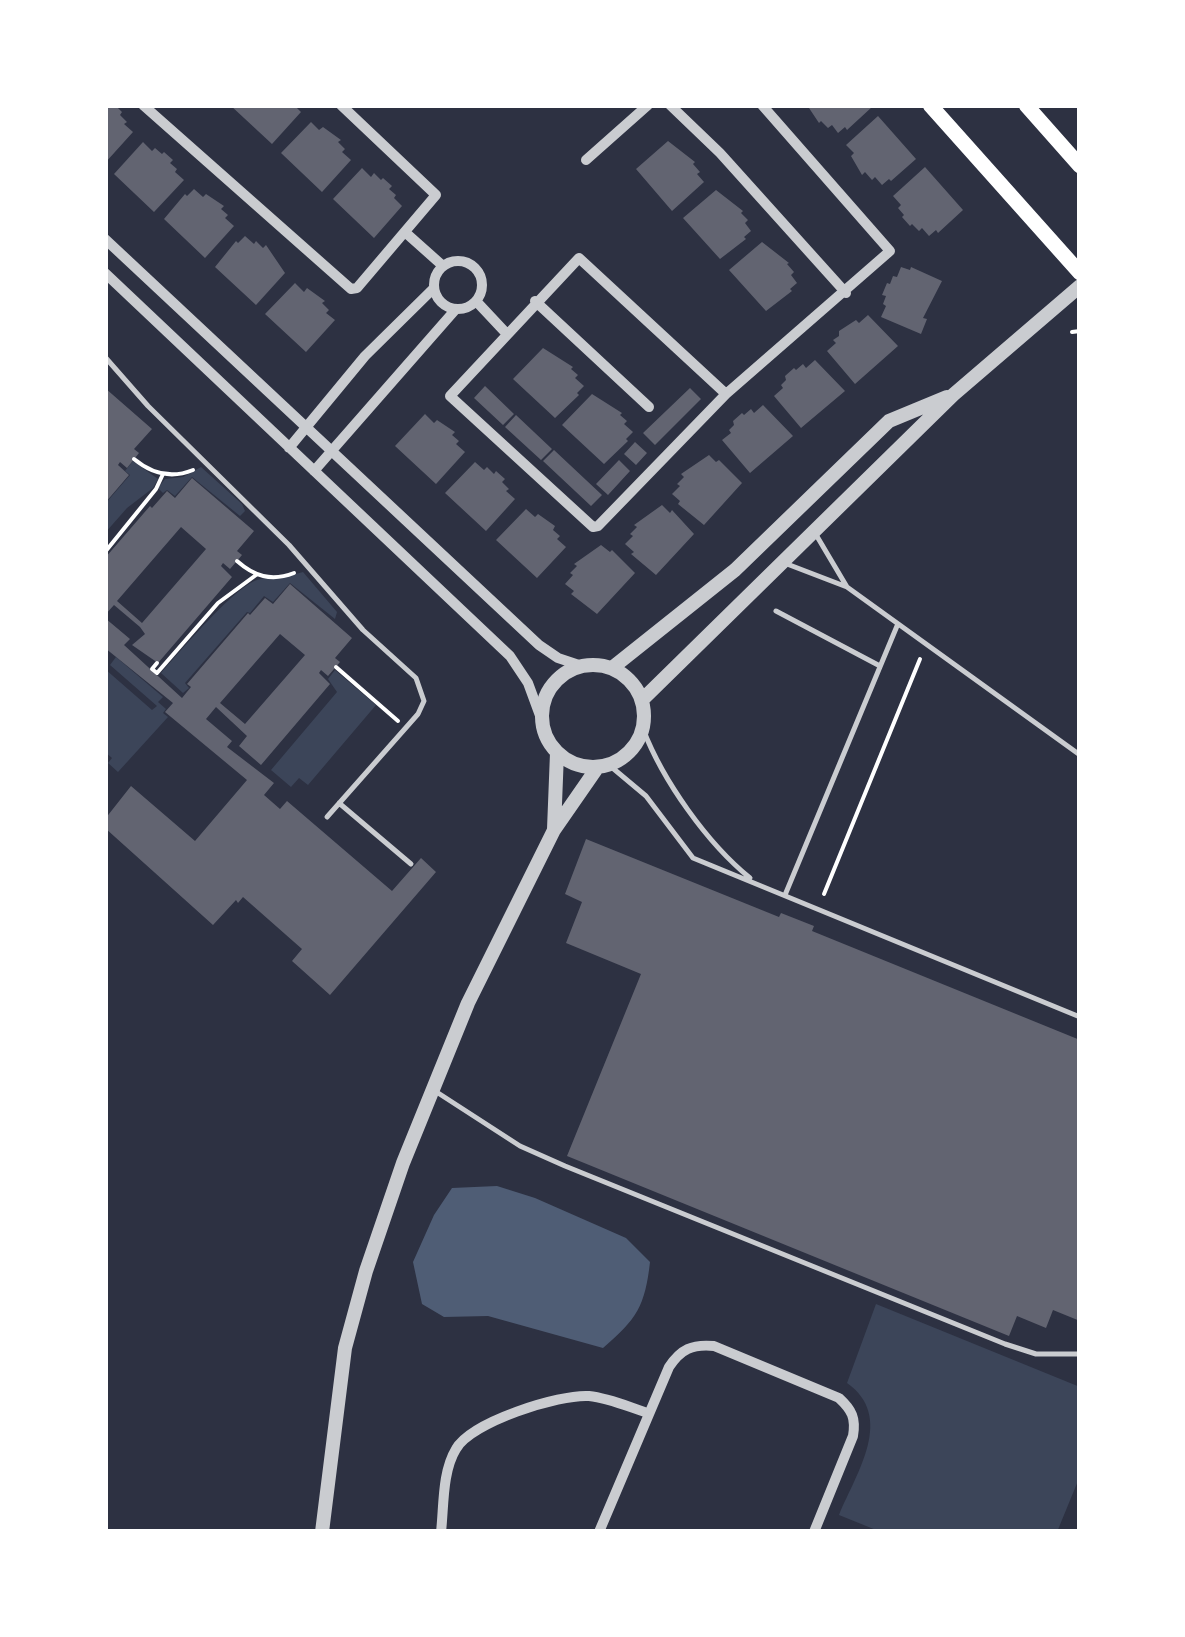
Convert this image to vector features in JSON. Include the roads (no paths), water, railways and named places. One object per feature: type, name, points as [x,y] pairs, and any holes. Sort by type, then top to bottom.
[{"type":"main road","points":[[930,105],[1080,272]]},
{"type":"main road","points":[[1026,105],[1080,166]]},
{"type":"street","points":[[143,105],[347,287],[357,288],[435,200],[434,190],[341,105]]},
{"type":"street","points":[[586,160],[648,105]]},
{"type":"street","points":[[670,105],[720,153],[846,292]]},
{"type":"street","points":[[726,394],[580,258],[450,396],[593,526],[598,526],[726,394],[888,254],[889,247],[762,105]]},
{"type":"street","points":[[406,234],[444,266]]},
{"type":"street","points":[[105,239],[538,646],[582,666],[612,668],[630,681],[642,700],[643,729],[631,752],[603,766],[554,830],[468,1002],[433,1089],[366,1270],[345,1348],[322,1532]]},
{"type":"street","points":[[290,448],[365,356],[434,288],[444,266],[459,261],[474,266],[482,287],[476,302],[463,309],[442,303],[434,288]]},
{"type":"street","points":[[105,276],[510,656],[528,683],[546,738],[557,753],[574,764],[603,766]]},
{"type":"street","points":[[642,700],[954,394],[1080,286]]},
{"type":"street","points":[[476,302],[506,333]]},
{"type":"street","points":[[535,302],[649,407]]},
{"type":"street","points":[[314,471],[456,309]]},
{"type":"street","points":[[612,668],[735,570],[889,421],[954,394]]},
{"type":"street","points":[[542,720],[545,698],[552,686],[565,673],[582,666]]},
{"type":"street","points":[[554,830],[557,753]]},
{"type":"street","points":[[600,1532],[648,1413],[678,1354],[700,1345],[714,1346],[838,1398],[852,1411],[853,1436],[814,1532]]},
{"type":"street","points":[[441,1532],[448,1467],[460,1442],[480,1428],[541,1404],[574,1396],[591,1396],[648,1413]]},
{"type":"lane","points":[[105,358],[148,406],[289,545],[362,630],[420,684],[422,708],[327,818]]},
{"type":"lane","points":[[813,530],[847,587]]},
{"type":"lane","points":[[782,562],[847,587],[1080,756]]},
{"type":"lane","points":[[776,611],[880,666]]},
{"type":"lane","points":[[785,895],[898,626]]},
{"type":"lane","points":[[643,729],[666,778],[732,864],[756,883]]},
{"type":"lane","points":[[603,766],[646,796],[693,858],[1080,1017]]},
{"type":"lane","points":[[339,803],[411,864]]},
{"type":"lane","points":[[433,1089],[520,1146],[565,1166],[1006,1344],[1036,1354],[1080,1354]]}]
